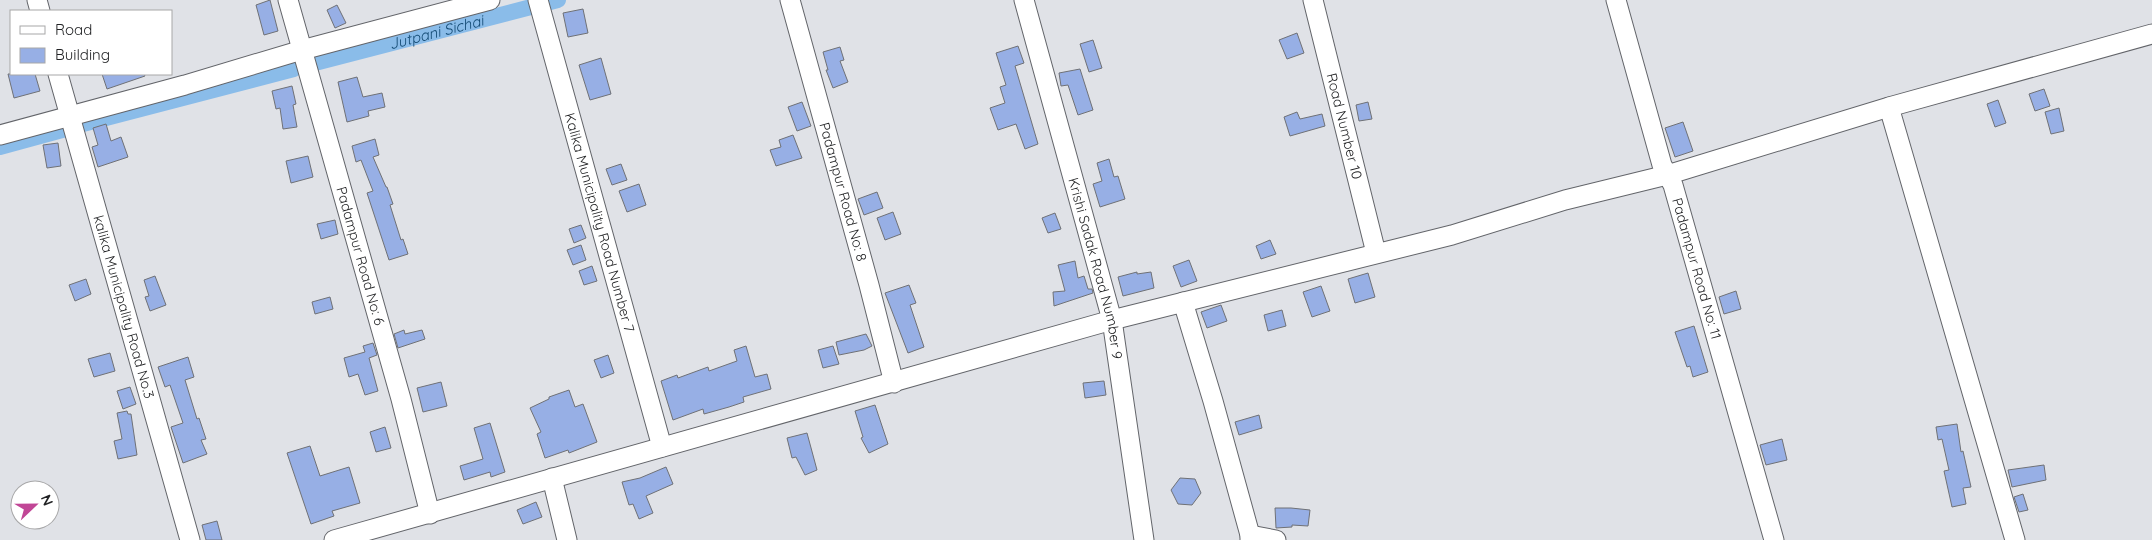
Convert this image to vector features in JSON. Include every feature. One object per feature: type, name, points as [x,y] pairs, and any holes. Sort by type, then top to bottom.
[{"type":"street","name":"Padampur Road No: 6","points":[[288,0],[401,399],[430,514]]},
{"type":"street","points":[[0,135],[185,85],[302,50],[490,0]]},
{"type":"street","name":"Kalika Municipality Road Number 7","points":[[538,0],[662,447]]},
{"type":"street","name":"Padampur Road No: 8","points":[[790,0],[894,382]]},
{"type":"street","name":"Krishi Sadak Road Number 9","points":[[1024,0],[1112,320],[1144,540]]},
{"type":"street","name":"Road Number 10","points":[[1313,0],[1376,253]]},
{"type":"street","name":"Padampur Road No: 11","points":[[1616,0],[1662,166],[1673,185],[1774,540]]},
{"type":"street","points":[[334,540],[1112,320],[1452,234],[1565,200],[1667,175],[1889,107],[2152,34]]},
{"type":"street","name":"kalika Municipality Road No.3","points":[[58,75],[190,540]]},
{"type":"street","points":[[1889,107],[2015,540]]},
{"type":"street","points":[[1183,302],[1213,401],[1250,537],[1276,540]]},
{"type":"street","points":[[552,478],[566,540]]},
{"type":"building","points":[[270,0],[278,31],[264,35],[256,5]]},
{"type":"building","points":[[337,5],[346,23],[335,28],[327,10]]},
{"type":"building","points":[[583,9],[588,33],[568,37],[563,13]]},
{"type":"building","points":[[1297,33],[1304,53],[1287,59],[1279,40]]},
{"type":"building","points":[[1093,40],[1102,68],[1089,72],[1080,44]]},
{"type":"building","points":[[1018,46],[1024,63],[1015,66],[1038,144],[1025,149],[1016,124],[998,130],[990,108],[1005,103],[1000,87],[1006,85],[996,53]]},
{"type":"building","points":[[840,47],[844,60],[840,61],[848,82],[833,88],[826,70],[828,70],[823,52]]},
{"type":"building","points":[[601,58],[611,94],[590,100],[579,65]]},
{"type":"building","points":[[1080,69],[1093,110],[1078,115],[1068,85],[1061,86],[1059,73]]},
{"type":"building","points":[[8,74],[35,75],[40,91],[14,98]]},
{"type":"building","points":[[102,75],[145,76],[107,89]]},
{"type":"building","points":[[357,77],[363,97],[382,93],[385,107],[368,111],[369,116],[347,122],[338,82]]},
{"type":"building","points":[[292,86],[296,104],[293,105],[297,127],[283,129],[280,108],[276,109],[272,91]]},
{"type":"building","points":[[2044,89],[2050,106],[2035,111],[2029,94]]},
{"type":"building","points":[[1998,100],[2006,123],[1995,127],[1987,104]]},
{"type":"building","points":[[802,102],[811,126],[797,131],[788,107]]},
{"type":"building","points":[[1368,102],[1372,119],[1359,121],[1356,105]]},
{"type":"building","points":[[2059,108],[2064,131],[2051,134],[2045,112]]},
{"type":"building","points":[[1297,112],[1300,119],[1322,114],[1325,126],[1290,136],[1284,117]]},
{"type":"building","points":[[1683,122],[1693,151],[1675,157],[1665,128]]},
{"type":"building","points":[[106,124],[111,141],[121,137],[128,157],[98,167],[92,147],[98,145],[93,128]]},
{"type":"building","points":[[793,135],[802,158],[776,166],[770,150],[781,147],[779,140]]},
{"type":"building","points":[[375,139],[379,155],[373,157],[387,187],[393,204],[390,205],[401,240],[403,239],[408,254],[389,260],[367,193],[373,191],[361,160],[356,162],[352,146]]},
{"type":"building","points":[[58,143],[61,166],[47,168],[43,145]]},
{"type":"building","points":[[308,156],[313,177],[291,183],[286,161]]},
{"type":"building","points":[[1109,159],[1114,177],[1118,176],[1125,199],[1100,207],[1093,184],[1102,181],[1097,163]]},
{"type":"building","points":[[621,164],[627,180],[612,185],[606,169]]},
{"type":"building","points":[[639,184],[646,205],[627,212],[619,191]]},
{"type":"building","points":[[877,192],[883,208],[864,215],[858,199]]},
{"type":"building","points":[[893,212],[901,234],[885,240],[877,218]]},
{"type":"building","points":[[1055,213],[1061,229],[1048,233],[1042,218]]},
{"type":"building","points":[[335,220],[338,234],[321,239],[317,224]]},
{"type":"building","points":[[581,225],[586,238],[574,243],[569,229]]},
{"type":"building","points":[[1270,240],[1276,254],[1261,259],[1256,246]]},
{"type":"building","points":[[581,245],[586,260],[573,265],[567,250]]},
{"type":"building","points":[[1189,260],[1197,281],[1181,287],[1173,266]]},
{"type":"building","points":[[1075,261],[1078,278],[1084,276],[1088,289],[1092,289],[1093,293],[1054,306],[1053,292],[1065,291],[1058,265]]},
{"type":"building","points":[[592,266],[597,281],[584,285],[579,271]]},
{"type":"building","points":[[1137,272],[1137,274],[1151,272],[1154,288],[1123,296],[1118,277]]},
{"type":"building","points":[[1368,273],[1375,297],[1355,303],[1348,279]]},
{"type":"building","points":[[155,276],[166,305],[150,311],[145,297],[149,296],[144,280]]},
{"type":"building","points":[[86,279],[91,294],[75,301],[69,285]]},
{"type":"building","points":[[909,285],[916,303],[910,305],[924,347],[908,353],[885,293]]},
{"type":"building","points":[[1321,286],[1330,311],[1312,317],[1303,292]]},
{"type":"building","points":[[1736,291],[1741,309],[1724,314],[1719,297]]},
{"type":"building","points":[[330,297],[333,309],[315,314],[312,302]]},
{"type":"building","points":[[1221,305],[1227,321],[1207,328],[1201,312]]},
{"type":"building","points":[[1282,310],[1286,326],[1268,331],[1264,315]]},
{"type":"building","points":[[1694,326],[1708,372],[1693,377],[1690,366],[1687,367],[1675,332]]},
{"type":"building","points":[[404,330],[405,334],[422,330],[425,339],[398,348],[394,334]]},
{"type":"building","points":[[866,334],[872,346],[864,350],[839,355],[836,342]]},
{"type":"building","points":[[373,343],[377,355],[369,358],[378,391],[365,395],[358,374],[349,377],[344,358],[365,352],[363,346]]},
{"type":"building","points":[[746,346],[755,377],[767,374],[771,389],[743,397],[744,402],[729,407],[704,414],[703,409],[673,420],[661,381],[677,375],[678,378],[708,367],[709,371],[737,361],[734,350]]},
{"type":"building","points":[[833,346],[839,364],[823,368],[818,350]]},
{"type":"building","points":[[110,353],[115,371],[94,377],[88,359]]},
{"type":"building","points":[[608,355],[614,373],[601,378],[594,360]]},
{"type":"building","points":[[188,357],[194,377],[185,380],[197,419],[199,418],[206,439],[201,440],[207,454],[183,463],[171,427],[183,423],[170,385],[165,387],[158,367]]},
{"type":"building","points":[[1104,381],[1106,395],[1085,398],[1083,383]]},
{"type":"building","points":[[441,382],[447,406],[423,412],[417,388]]},
{"type":"building","points":[[130,387],[136,404],[123,409],[117,391]]},
{"type":"building","points":[[569,390],[575,407],[583,404],[597,442],[569,453],[568,450],[545,458],[537,434],[541,432],[530,408],[549,399],[549,397]]},
{"type":"building","points":[[875,405],[888,444],[869,453],[861,438],[863,437],[855,411]]},
{"type":"building","points":[[127,411],[128,414],[131,414],[137,455],[118,459],[114,441],[122,439],[117,413]]},
{"type":"building","points":[[1259,415],[1262,428],[1239,435],[1235,422]]},
{"type":"building","points":[[490,423],[505,472],[491,477],[490,472],[464,480],[460,466],[483,459],[474,428]]},
{"type":"building","points":[[1957,424],[1961,452],[1963,451],[1971,487],[1963,488],[1966,504],[1952,507],[1944,471],[1949,470],[1942,439],[1938,440],[1936,427]]},
{"type":"building","points":[[385,427],[391,448],[376,452],[370,432]]},
{"type":"building","points":[[807,433],[817,470],[805,475],[796,457],[792,458],[787,438]]},
{"type":"building","points":[[1782,439],[1787,460],[1766,465],[1760,445]]},
{"type":"building","points":[[310,446],[320,476],[349,467],[360,503],[332,511],[334,516],[311,524],[287,453]]},
{"type":"building","points":[[2044,465],[2046,480],[2012,487],[2008,470]]},
{"type":"building","points":[[666,467],[673,484],[646,496],[653,513],[639,519],[633,504],[629,505],[622,482],[640,478]]},
{"type":"building","points":[[1180,478],[1195,479],[1201,493],[1192,505],[1178,504],[1171,490]]},
{"type":"building","points":[[2023,494],[2028,510],[2019,512],[2014,497]]},
{"type":"building","points":[[536,502],[542,517],[523,524],[517,510]]},
{"type":"building","points":[[1275,508],[1310,510],[1308,526],[1292,525],[1292,527],[1276,528]]},
{"type":"building","points":[[217,521],[222,540],[206,540],[202,525]]},
{"type":"waterway","name":"Jutpani Sichai","points":[[315,63],[558,0]]},
{"type":"waterway","name":"Jutpani Sichai","points":[[83,124],[294,69]]},
{"type":"waterway","name":"Jutpani Sichai","points":[[0,147],[66,129]]}]
